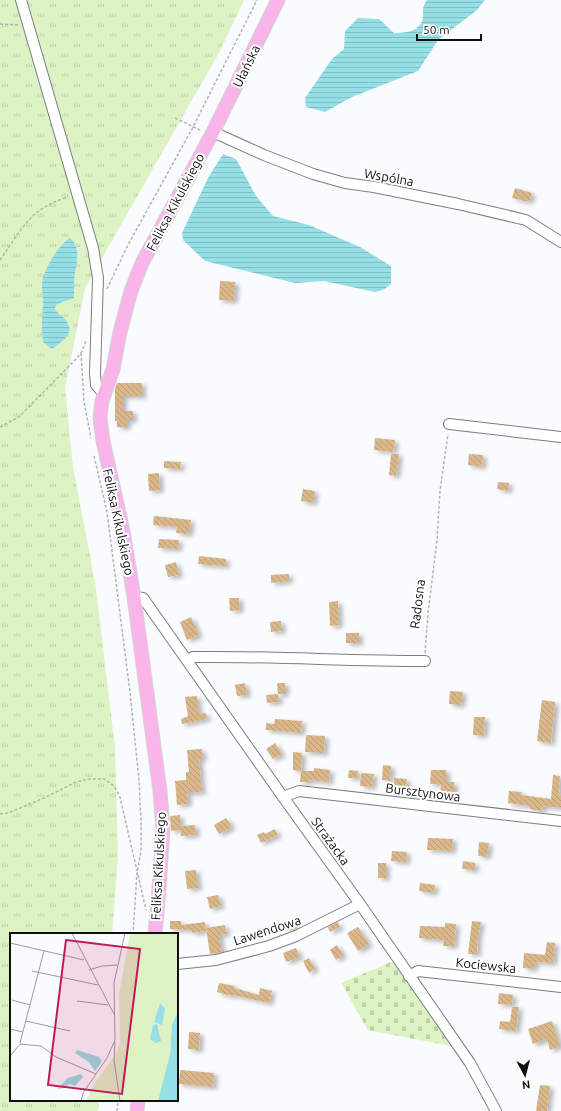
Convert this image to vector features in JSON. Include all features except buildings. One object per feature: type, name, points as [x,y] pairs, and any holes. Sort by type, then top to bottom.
[{"type":"main road","name":"Ułańska","points":[[210,133],[278,0]]},
{"type":"main road","name":"Feliksa Kikulskiego","points":[[155,933],[160,890],[163,829],[161,798],[134,597],[123,531],[103,441],[100,418],[102,401],[113,369],[120,332],[131,291],[142,263],[210,133]]},
{"type":"main road","points":[[137,1111],[138,1101]]},
{"type":"street","points":[[21,0],[93,248],[98,278],[95,373],[96,385],[104,394]]},
{"type":"street","name":"Wspólna","points":[[210,133],[313,174],[345,183],[458,204],[526,220],[561,242]]},
{"type":"street","points":[[449,424],[561,437]]},
{"type":"street","name":"Strażacka","points":[[134,597],[143,598],[360,904],[470,1063],[496,1111]]},
{"type":"street","points":[[187,661],[193,657],[252,656],[367,661],[425,660]]},
{"type":"street","name":"Bursztynowa","points":[[283,797],[299,791],[561,821]]},
{"type":"street","name":"Lawendowa","points":[[178,964],[216,960],[269,946],[296,936],[360,904]]},
{"type":"street","name":"Kociewska","points":[[409,976],[418,971],[561,987]]},
{"type":"path","points":[[107,290],[128,245],[193,127],[257,0]]},
{"type":"path","points":[[0,24],[28,25]]},
{"type":"path","points":[[175,118],[210,133]]},
{"type":"path","points":[[0,260],[20,230],[39,210],[56,200],[69,196],[80,202]]},
{"type":"path","points":[[0,427],[19,417],[81,353],[84,402],[92,445]]},
{"type":"path","name":"Radosna","points":[[425,660],[428,613],[437,540],[440,492],[449,424]]},
{"type":"path","points":[[94,452],[107,512],[130,692],[139,780],[141,851],[137,873],[133,933]]},
{"type":"path","points":[[0,814],[8,813],[44,798],[76,782],[89,779],[105,779],[114,786],[120,797],[146,911]]},
{"type":"path","points":[[117,1111],[118,1101]]},
{"type":"green space","points":[[0,0],[244,0],[220,51],[85,288],[65,388],[73,466],[96,588],[115,748],[118,856],[112,933],[10,933],[10,1101],[99,1101],[98,1111],[0,1111]]},
{"type":"green space","points":[[398,959],[456,1047],[368,1030],[341,983]]},
{"type":"water","points":[[427,0],[485,0],[477,10],[438,40],[418,71],[352,97],[325,112],[306,107],[305,98],[332,59],[344,49],[345,31],[358,18],[379,19],[394,33],[414,30],[422,21],[423,9]]},
{"type":"water","points":[[223,154],[236,159],[256,196],[273,216],[309,225],[360,247],[391,266],[391,284],[383,290],[375,292],[324,281],[295,283],[205,261],[183,240],[182,233],[208,178]]},
{"type":"water","points":[[70,238],[74,242],[77,253],[74,298],[55,305],[55,310],[67,321],[70,330],[65,339],[52,349],[43,342],[42,285],[45,273],[52,259],[65,241]]}]
